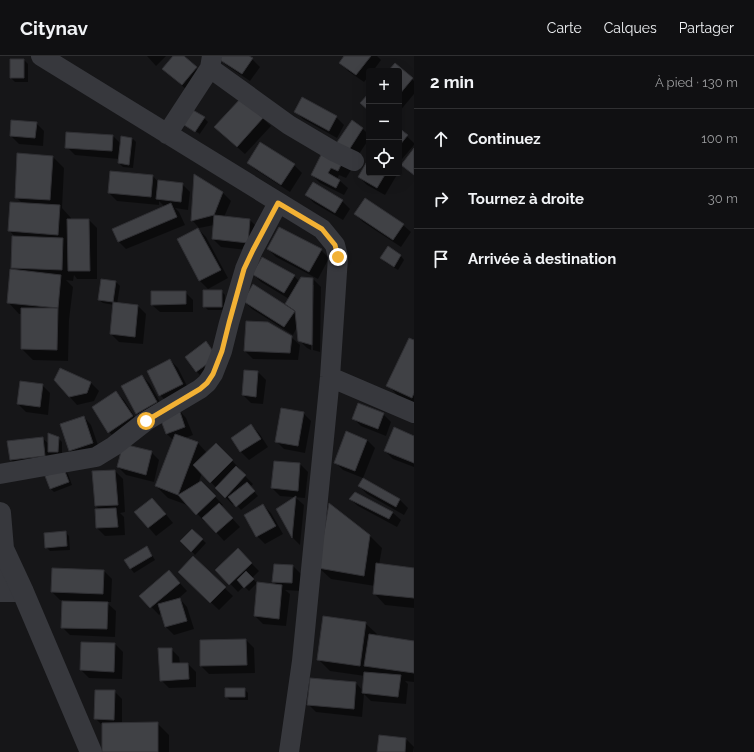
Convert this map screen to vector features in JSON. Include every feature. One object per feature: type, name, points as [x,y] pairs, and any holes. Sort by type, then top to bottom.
[{"type":"street","points":[[41,56],[322,229],[335,245],[338,257],[330,377],[302,661],[289,752]]},
{"type":"street","points":[[167,134],[211,62],[289,125],[333,151],[354,161]]},
{"type":"street","points":[[0,474],[96,457],[114,446],[146,421],[200,389],[207,383],[213,374],[222,351],[244,269],[278,203]]},
{"type":"street","points":[[330,377],[414,413]]},
{"type":"street","points":[[0,513],[2,549],[0,574]]},
{"type":"street","points":[[2,549],[23,592],[90,752]]},
{"type":"street","points":[[0,592],[23,592]]},
{"type":"building","points":[[173,56],[184,56],[197,67],[182,85],[162,69]]},
{"type":"building","points":[[218,56],[249,56],[253,58],[242,74],[217,58]]},
{"type":"building","points":[[344,56],[371,56],[356,75],[339,63]]},
{"type":"building","points":[[10,59],[24,59],[24,78],[10,78]]},
{"type":"building","points":[[395,63],[401,68],[391,68]]},
{"type":"building","points":[[402,69],[413,78],[402,91]]},
{"type":"building","points":[[366,96],[366,108],[360,103]]},
{"type":"building","points":[[302,97],[337,116],[329,131],[294,112]]},
{"type":"building","points":[[241,98],[263,118],[237,147],[214,127]]},
{"type":"building","points":[[191,109],[205,117],[195,132],[181,123]]},
{"type":"building","points":[[11,120],[37,122],[35,138],[10,136]]},
{"type":"building","points":[[352,120],[363,128],[347,153],[335,145]]},
{"type":"building","points":[[402,130],[408,135],[402,142]]},
{"type":"building","points":[[66,132],[113,135],[112,151],[65,148]]},
{"type":"building","points":[[121,136],[132,138],[129,165],[118,163]]},
{"type":"building","points":[[260,142],[295,164],[281,185],[247,163]]},
{"type":"building","points":[[414,148],[414,175],[402,166]]},
{"type":"building","points":[[323,151],[343,161],[338,171],[331,168],[328,173],[340,180],[336,188],[311,175]]},
{"type":"building","points":[[17,153],[53,156],[50,200],[15,198]]},
{"type":"building","points":[[366,163],[366,176],[384,176],[377,188],[358,177]]},
{"type":"building","points":[[110,171],[153,175],[151,197],[108,193]]},
{"type":"building","points":[[194,174],[223,192],[214,215],[191,221]]},
{"type":"building","points":[[158,180],[183,183],[181,202],[156,199]]},
{"type":"building","points":[[313,182],[343,200],[335,213],[305,195]]},
{"type":"building","points":[[365,198],[404,224],[393,240],[354,214]]},
{"type":"building","points":[[10,202],[60,205],[58,235],[8,231]]},
{"type":"building","points":[[171,203],[177,217],[118,242],[112,229]]},
{"type":"building","points":[[214,215],[250,219],[248,243],[212,239]]},
{"type":"building","points":[[67,219],[89,219],[90,271],[68,271]]},
{"type":"building","points":[[279,227],[322,249],[309,272],[267,249]]},
{"type":"building","points":[[198,228],[221,270],[199,281],[177,239]]},
{"type":"building","points":[[12,236],[63,238],[62,270],[11,268]]},
{"type":"building","points":[[388,246],[401,255],[394,267],[380,258]]},
{"type":"building","points":[[262,257],[295,275],[284,293],[252,274]]},
{"type":"building","points":[[10,269],[61,275],[58,308],[7,303]]},
{"type":"building","points":[[301,277],[313,278],[312,345],[298,341],[295,311],[285,304]]},
{"type":"building","points":[[101,279],[116,281],[113,302],[98,300]]},
{"type":"building","points":[[253,284],[295,311],[284,327],[243,301]]},
{"type":"building","points":[[203,290],[222,290],[222,307],[203,307]]},
{"type":"building","points":[[151,291],[186,291],[186,304],[151,305]]},
{"type":"building","points":[[113,302],[138,305],[135,337],[110,334]]},
{"type":"building","points":[[21,308],[58,308],[57,350],[21,349]]},
{"type":"building","points":[[246,321],[268,322],[292,336],[290,353],[244,351]]},
{"type":"building","points":[[409,338],[414,340],[414,393],[412,398],[386,386]]},
{"type":"building","points":[[206,341],[217,357],[196,372],[185,357]]},
{"type":"building","points":[[170,359],[183,384],[159,396],[147,371]]},
{"type":"building","points":[[60,368],[91,382],[87,393],[69,397],[54,380]]},
{"type":"building","points":[[244,370],[258,371],[256,397],[242,395]]},
{"type":"building","points":[[142,375],[157,402],[136,414],[121,386]]},
{"type":"building","points":[[20,381],[43,384],[40,407],[17,404]]},
{"type":"building","points":[[116,391],[133,416],[108,433],[92,407]]},
{"type":"building","points":[[358,403],[384,413],[378,429],[352,419]]},
{"type":"building","points":[[281,408],[304,412],[298,446],[275,442]]},
{"type":"building","points":[[179,409],[185,427],[166,434],[159,415]]},
{"type":"building","points":[[84,416],[93,443],[69,451],[60,424]]},
{"type":"building","points":[[251,424],[261,439],[240,452],[231,438]]},
{"type":"building","points":[[394,427],[414,436],[414,463],[384,451]]},
{"type":"building","points":[[346,431],[367,440],[355,471],[334,463]]},
{"type":"building","points":[[48,433],[59,437],[58,452],[48,452]]},
{"type":"building","points":[[175,434],[198,442],[178,495],[155,486]]},
{"type":"building","points":[[43,437],[45,456],[10,460],[7,441]]},
{"type":"building","points":[[216,443],[233,460],[210,483],[193,465]]},
{"type":"building","points":[[123,444],[152,451],[146,475],[117,467]]},
{"type":"building","points":[[274,461],[300,463],[298,491],[271,488]]},
{"type":"building","points":[[236,466],[246,475],[225,498],[215,488]]},
{"type":"building","points":[[64,469],[69,482],[50,489],[45,476]]},
{"type":"building","points":[[115,470],[118,505],[95,506],[92,471]]},
{"type":"building","points":[[363,478],[400,499],[396,507],[358,486]]},
{"type":"building","points":[[201,481],[216,496],[196,515],[178,495]]},
{"type":"building","points":[[247,482],[255,491],[236,507],[228,497]]},
{"type":"building","points":[[355,492],[393,512],[389,519],[349,499]]},
{"type":"building","points":[[296,496],[292,538],[276,509]]},
{"type":"building","points":[[152,498],[166,514],[148,528],[134,512]]},
{"type":"building","points":[[219,503],[233,518],[216,533],[202,518]]},
{"type":"building","points":[[329,503],[370,535],[364,576],[318,568]]},
{"type":"building","points":[[263,504],[276,526],[256,537],[244,515]]},
{"type":"building","points":[[116,508],[118,527],[96,528],[95,509]]},
{"type":"building","points":[[192,529],[203,539],[191,552],[180,541]]},
{"type":"building","points":[[66,531],[67,546],[45,548],[44,533]]},
{"type":"building","points":[[147,546],[152,556],[130,569],[124,560]]},
{"type":"building","points":[[238,548],[252,563],[229,585],[215,570]]},
{"type":"building","points":[[193,556],[226,587],[210,603],[178,572]]},
{"type":"building","points":[[376,563],[414,568],[414,598],[373,594]]},
{"type":"building","points":[[274,564],[293,565],[292,583],[272,582]]},
{"type":"building","points":[[52,568],[104,570],[103,594],[51,592]]},
{"type":"building","points":[[169,570],[180,583],[150,608],[139,596]]},
{"type":"building","points":[[246,571],[254,579],[244,588],[237,580]]},
{"type":"building","points":[[257,582],[282,585],[279,619],[254,616]]},
{"type":"building","points":[[180,598],[187,621],[165,627],[158,604]]},
{"type":"building","points":[[62,601],[108,602],[107,629],[61,628]]},
{"type":"building","points":[[323,616],[366,622],[360,666],[317,660]]},
{"type":"building","points":[[369,634],[414,641],[414,673],[364,666]]},
{"type":"building","points":[[246,639],[247,665],[200,666],[200,640]]},
{"type":"building","points":[[81,642],[115,643],[114,672],[80,670]]},
{"type":"building","points":[[158,648],[172,648],[172,663],[188,663],[189,679],[160,681]]},
{"type":"building","points":[[364,672],[401,675],[398,697],[362,693]]},
{"type":"building","points":[[310,678],[356,682],[354,709],[307,705]]},
{"type":"building","points":[[225,688],[245,688],[245,697],[225,697]]},
{"type":"building","points":[[95,690],[115,690],[114,720],[94,719]]},
{"type":"building","points":[[158,722],[158,752],[102,752],[102,723]]},
{"type":"building","points":[[379,735],[406,738],[405,752],[377,752]]},
{"type":"route","points":[[146,421],[200,389],[207,383],[213,374],[222,351],[244,269],[278,203],[322,229],[335,245],[338,257]]}]
